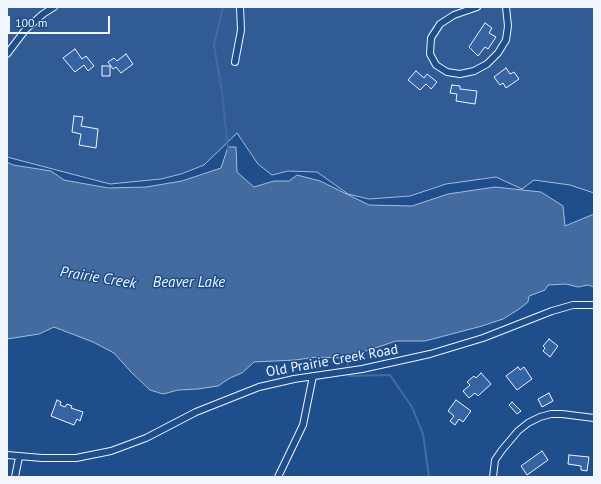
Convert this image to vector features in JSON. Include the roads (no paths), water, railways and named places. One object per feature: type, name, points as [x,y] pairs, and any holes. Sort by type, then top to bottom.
[{"type":"street","points":[[7,54],[26,29],[43,14],[54,7]]},
{"type":"street","points":[[235,62],[241,30],[240,7]]},
{"type":"street","points":[[477,7],[454,15],[440,24],[431,38],[430,54],[436,65],[447,72],[460,74],[474,71],[487,64],[498,53],[506,40],[508,26],[506,7]]},
{"type":"street","name":"Old Prairie Creek Road","points":[[7,455],[42,458],[76,458],[111,451],[140,440],[201,410],[259,387],[294,378],[362,369],[430,354],[494,334],[552,311],[573,305],[594,305]]},
{"type":"street","points":[[278,477],[303,425],[313,376]]},
{"type":"street","points":[[493,477],[496,460],[502,450],[518,431],[528,423],[540,417],[551,414],[594,418]]},
{"type":"street","points":[[15,477],[19,457]]},
{"type":"water","name":"Beaver Lake","points":[[228,147],[236,147],[237,172],[254,187],[274,181],[289,181],[297,175],[320,181],[369,205],[412,206],[448,194],[495,187],[541,192],[563,206],[565,226],[594,214],[594,287],[588,285],[578,287],[566,284],[548,285],[545,290],[529,296],[528,302],[503,319],[482,326],[425,341],[396,341],[351,356],[347,361],[341,358],[317,357],[295,360],[254,362],[242,373],[230,378],[218,386],[178,390],[163,394],[150,390],[114,353],[93,342],[54,327],[39,334],[7,339],[7,162],[13,165],[51,171],[64,180],[108,188],[146,187],[182,181],[221,168]]},
{"type":"waterway","points":[[223,7],[214,45],[222,92],[228,149]]},
{"type":"waterway","points":[[346,359],[348,365]]},
{"type":"waterway","points":[[349,376],[390,375],[412,407],[423,434],[429,477]]},
{"type":"water label","name":"Prairie Creek","points":[[98,278]]}]
